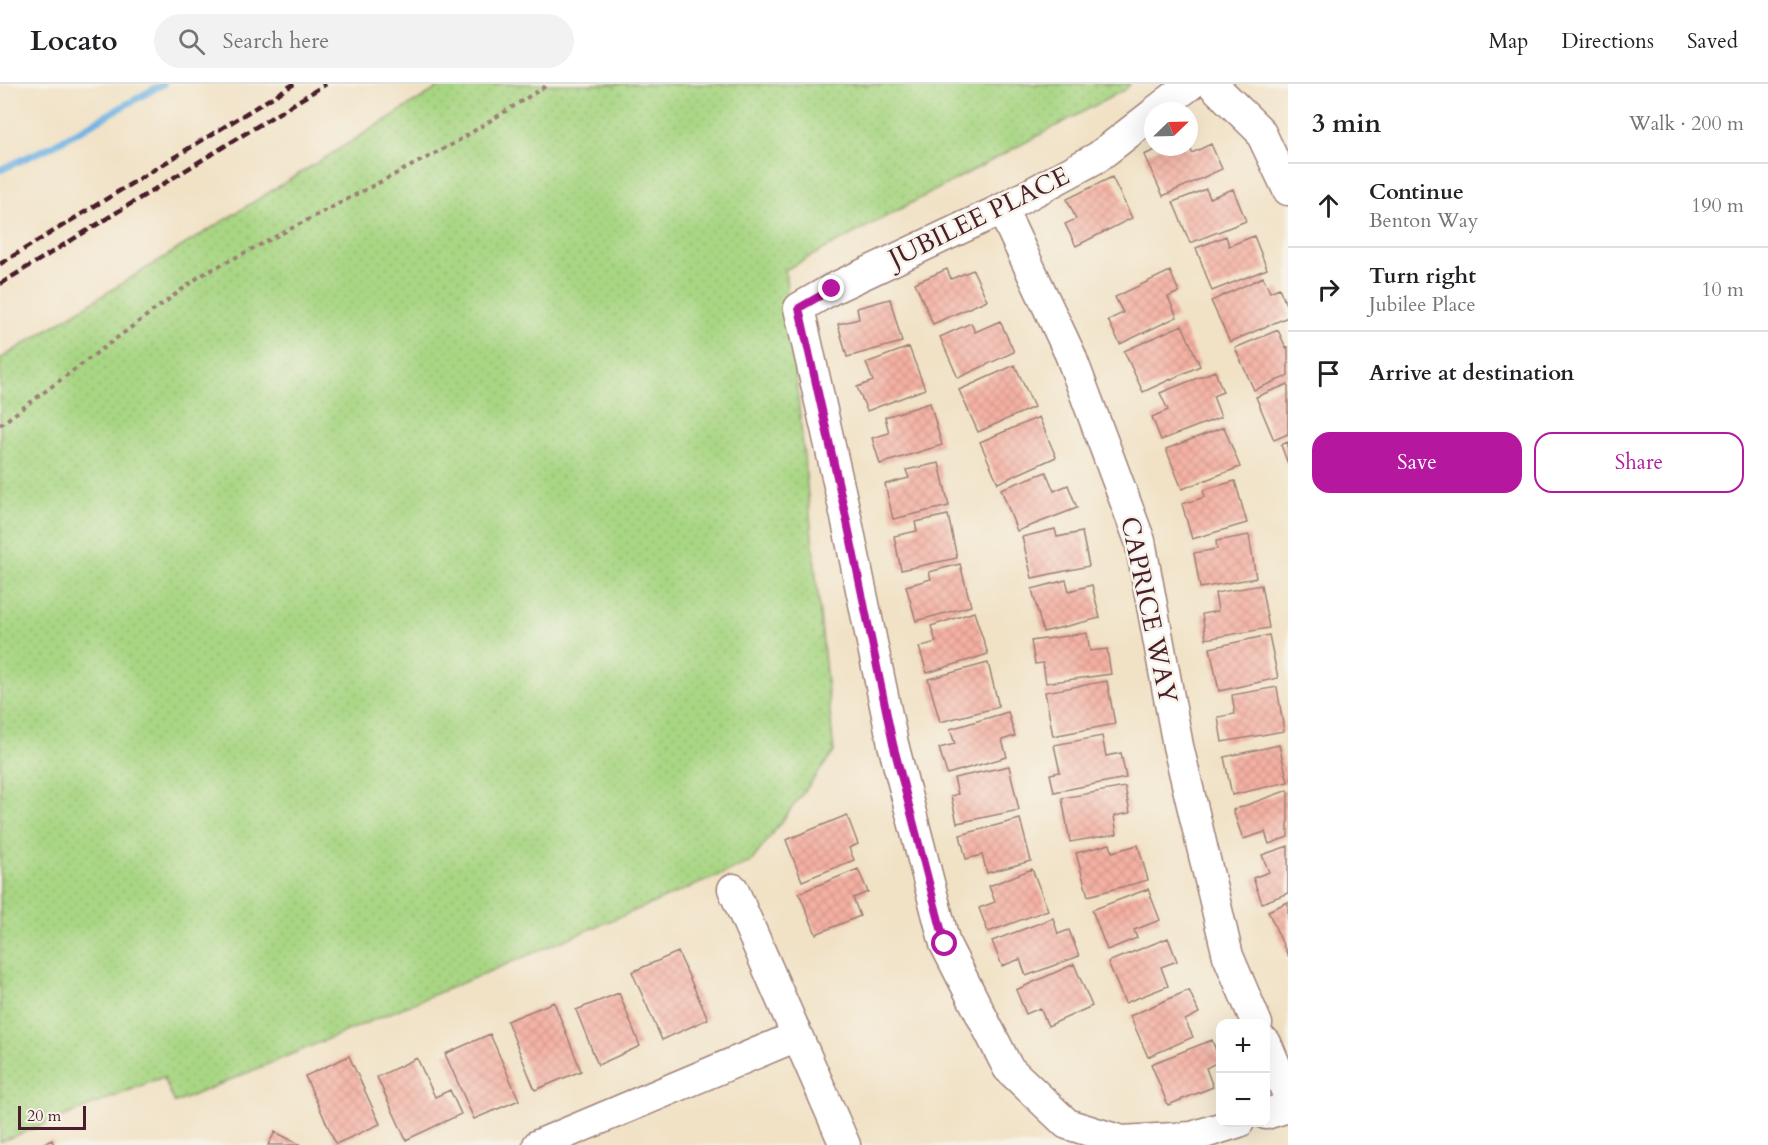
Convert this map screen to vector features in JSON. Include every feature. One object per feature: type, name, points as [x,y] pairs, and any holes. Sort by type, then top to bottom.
[{"type":"street","name":"JUBILEE PLACE","points":[[1168,102],[1191,84]]},
{"type":"street","points":[[1212,84],[1260,131],[1288,190]]},
{"type":"street","name":"JUBILEE PLACE","points":[[1062,1135],[1008,1068],[945,944],[893,744],[846,517],[799,308],[832,289],[1002,209],[1098,157],[1144,121]]},
{"type":"street","name":"CAPRICE WAY","points":[[1002,209],[1070,354],[1140,541],[1178,746],[1228,956],[1255,1019]]},
{"type":"street","points":[[733,889],[844,1145]]},
{"type":"street","points":[[538,1145],[797,1036]]},
{"type":"street","points":[[1270,1052],[1288,1095]]},
{"type":"street","points":[[1270,1113],[1288,1107]]},
{"type":"street","points":[[1062,1135],[1122,1141],[1192,1137],[1223,1127]]},
{"type":"path","points":[[0,425],[200,276],[453,144],[549,84]]},
{"type":"green space","points":[[444,84],[1130,84],[1126,89],[785,270],[834,752],[751,862],[175,1103],[163,1077],[0,1142],[0,359]]},
{"type":"building","points":[[1211,144],[1222,169],[1163,196],[1144,156],[1198,156],[1198,150]]},
{"type":"building","points":[[1112,177],[1132,218],[1076,246],[1065,224],[1076,219],[1067,199]]},
{"type":"building","points":[[1206,189],[1210,198],[1233,189],[1246,221],[1190,243],[1173,202]]},
{"type":"building","points":[[1226,236],[1229,246],[1254,236],[1267,269],[1212,291],[1196,248]]},
{"type":"building","points":[[947,269],[951,279],[973,270],[987,300],[933,324],[915,283]]},
{"type":"building","points":[[1170,271],[1179,292],[1168,297],[1177,317],[1120,344],[1108,320],[1123,313],[1115,297]]},
{"type":"building","points":[[1263,277],[1270,292],[1279,288],[1288,309],[1288,317],[1230,342],[1211,301]]},
{"type":"building","points":[[890,299],[902,342],[847,357],[838,324],[859,319],[857,308]]},
{"type":"building","points":[[1000,321],[1014,352],[958,378],[940,337],[971,323],[975,332]]},
{"type":"building","points":[[1182,325],[1200,366],[1143,392],[1124,351]]},
{"type":"building","points":[[1278,330],[1286,348],[1288,347],[1288,376],[1254,390],[1235,348]]},
{"type":"building","points":[[909,347],[925,389],[867,411],[857,387],[873,381],[866,363]]},
{"type":"building","points":[[1015,365],[1034,407],[978,432],[959,390]]},
{"type":"building","points":[[1215,371],[1223,392],[1213,396],[1221,417],[1161,440],[1152,417],[1168,410],[1160,393]]},
{"type":"building","points":[[1288,384],[1288,434],[1274,440],[1256,397]]},
{"type":"building","points":[[930,403],[942,445],[880,464],[872,438],[889,433],[885,417]]},
{"type":"building","points":[[1039,417],[1056,457],[998,483],[980,442]]},
{"type":"building","points":[[1224,427],[1240,467],[1182,489],[1166,449]]},
{"type":"building","points":[[1288,442],[1288,464],[1281,445]]},
{"type":"building","points":[[939,463],[949,506],[893,519],[885,484],[909,478],[906,470]]},
{"type":"building","points":[[1046,472],[1054,491],[1068,485],[1077,508],[1017,531],[1001,489]]},
{"type":"building","points":[[1235,481],[1247,523],[1192,539],[1182,504],[1205,497],[1203,490]]},
{"type":"building","points":[[948,515],[957,558],[901,570],[894,536],[917,531],[915,522]]},
{"type":"building","points":[[1055,529],[1057,537],[1082,532],[1089,566],[1032,578],[1022,537]]},
{"type":"building","points":[[1249,535],[1256,578],[1200,588],[1194,553],[1217,549],[1216,541]]},
{"type":"building","points":[[960,564],[971,606],[916,621],[906,586],[931,579],[929,572]]},
{"type":"building","points":[[1066,580],[1069,591],[1092,585],[1100,618],[1043,632],[1032,589]]},
{"type":"building","points":[[1261,585],[1269,628],[1206,639],[1202,614],[1218,611],[1215,593]]},
{"type":"building","points":[[974,612],[988,654],[927,673],[919,647],[936,642],[931,626]]},
{"type":"building","points":[[1087,633],[1090,651],[1107,649],[1111,674],[1046,683],[1043,663],[1035,664],[1031,641]]},
{"type":"building","points":[[1269,635],[1278,678],[1219,691],[1210,648]]},
{"type":"building","points":[[988,663],[999,707],[940,722],[928,679]]},
{"type":"building","points":[[1107,681],[1115,724],[1053,736],[1045,692]]},
{"type":"building","points":[[1277,687],[1284,731],[1222,742],[1218,717],[1235,714],[1232,695]]},
{"type":"building","points":[[1008,712],[1015,736],[1002,740],[1007,757],[947,774],[939,748],[955,744],[950,729]]},
{"type":"building","points":[[1102,736],[1106,756],[1121,753],[1126,778],[1054,792],[1050,774],[1060,772],[1054,745]]},
{"type":"building","points":[[1279,745],[1288,782],[1232,795],[1224,757]]},
{"type":"building","points":[[1009,766],[1019,810],[957,823],[951,796],[958,794],[954,778]]},
{"type":"building","points":[[1125,787],[1130,813],[1114,816],[1117,834],[1070,842],[1062,798]]},
{"type":"building","points":[[1288,790],[1288,837],[1269,844],[1265,832],[1243,839],[1233,810]]},
{"type":"building","points":[[847,815],[858,844],[849,848],[854,860],[802,881],[786,840]]},
{"type":"building","points":[[1020,819],[1031,861],[987,873],[982,855],[966,859],[960,835]]},
{"type":"building","points":[[1110,844],[1112,852],[1138,845],[1148,880],[1088,896],[1076,853]]},
{"type":"building","points":[[1288,846],[1288,893],[1262,903],[1253,878],[1269,872],[1262,855]]},
{"type":"building","points":[[858,869],[868,892],[853,898],[860,916],[816,934],[799,893]]},
{"type":"building","points":[[1032,869],[1048,910],[988,932],[979,908],[995,902],[989,886]]},
{"type":"building","points":[[1148,889],[1160,920],[1134,930],[1137,938],[1107,950],[1092,910]]},
{"type":"building","points":[[1288,902],[1288,956],[1268,911]]},
{"type":"building","points":[[1053,918],[1058,934],[1069,930],[1079,956],[1026,976],[1020,959],[1002,966],[992,941]]},
{"type":"building","points":[[1168,938],[1177,961],[1161,967],[1168,986],[1125,1003],[1108,962]]},
{"type":"building","points":[[678,952],[708,1019],[662,1040],[632,972]]},
{"type":"building","points":[[1074,964],[1092,1006],[1048,1026],[1040,1008],[1026,1014],[1016,990]]},
{"type":"building","points":[[1189,990],[1199,1013],[1185,1020],[1193,1037],[1148,1057],[1130,1016]]},
{"type":"building","points":[[619,993],[640,1046],[598,1065],[576,1010]]},
{"type":"building","points":[[554,1002],[581,1071],[535,1090],[507,1021]]},
{"type":"building","points":[[490,1034],[519,1100],[474,1119],[445,1054]]},
{"type":"building","points":[[1212,1040],[1216,1050],[1216,1063],[1206,1068],[1213,1087],[1168,1105],[1151,1064]]},
{"type":"building","points":[[349,1056],[380,1124],[336,1144],[305,1076]]},
{"type":"building","points":[[417,1058],[435,1097],[450,1090],[461,1114],[406,1140],[377,1077]]},
{"type":"building","points":[[275,1132],[301,1145],[268,1145]]},
{"type":"building","points":[[52,1140],[54,1145],[40,1145]]},
{"type":"waterway","points":[[0,170],[52,146],[163,84]]},
{"type":"railway","points":[[0,264],[294,84]]},
{"type":"railway","points":[[0,284],[326,84]]},
{"type":"route","points":[[832,289],[799,308],[846,517],[893,744],[945,944]]}]
